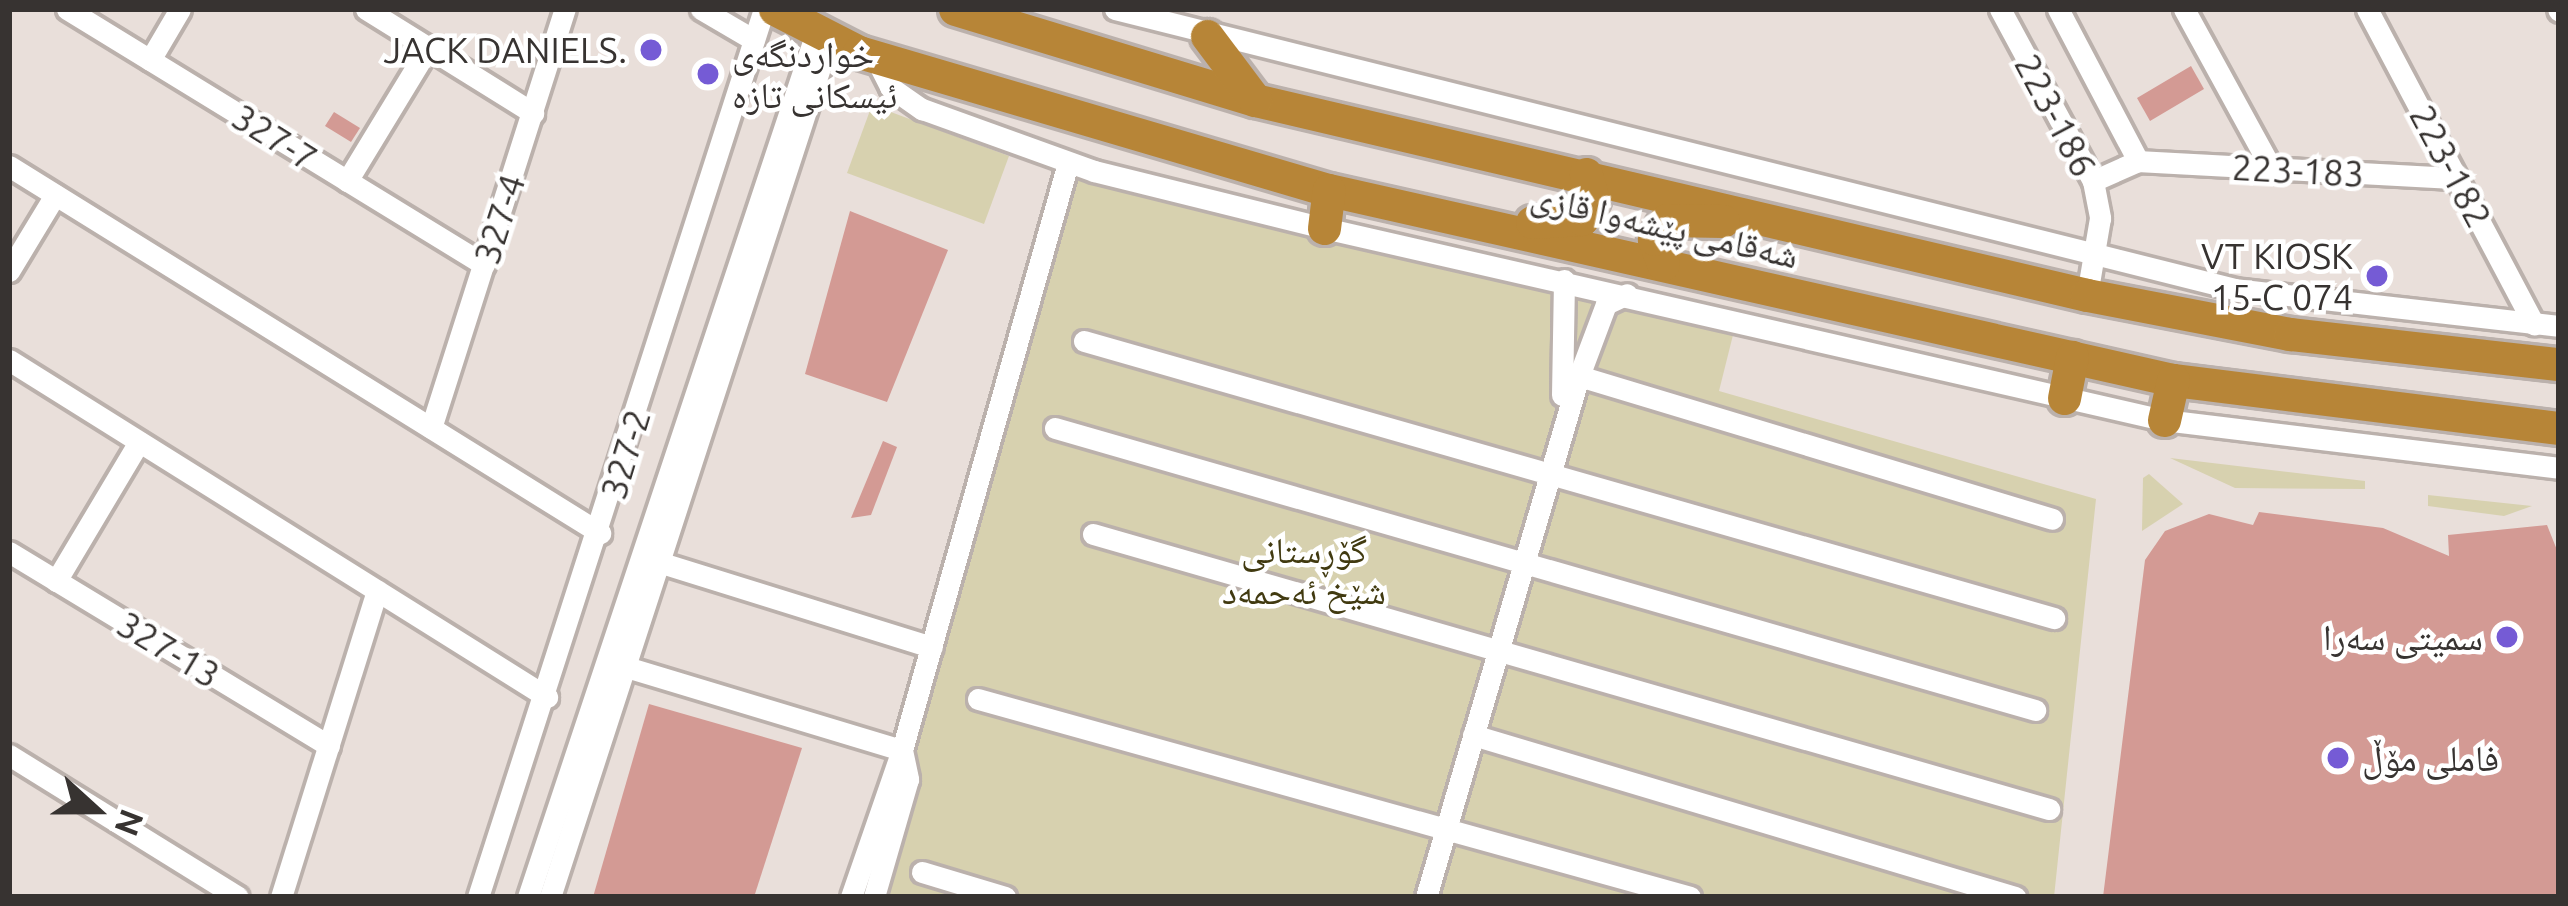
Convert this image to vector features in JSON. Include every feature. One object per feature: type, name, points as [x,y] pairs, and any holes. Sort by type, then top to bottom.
[{"type":"highway","name":"شەقامی پێشەوا قازی","points":[[776,9],[875,57],[1329,190],[2173,380],[2559,428]]},
{"type":"highway","name":"شەقامی پێشەوا قازی","points":[[956,9],[1255,100],[2087,295],[2290,334],[2559,364]]},
{"type":"highway","points":[[1207,37],[1255,100]]},
{"type":"highway","points":[[1464,219],[1582,219],[1593,199],[1586,174]]},
{"type":"highway","points":[[1324,228],[1329,190]]},
{"type":"highway","points":[[1663,264],[1654,239],[1666,220],[1808,227]]},
{"type":"highway","points":[[2064,398],[2072,357]]},
{"type":"highway","points":[[2164,420],[2173,380]]},
{"type":"street","name":"327-7","points":[[67,9],[484,265]]},
{"type":"street","points":[[150,61],[180,9]]},
{"type":"street","points":[[366,9],[532,113]]},
{"type":"street","name":"327-4","points":[[431,428],[565,9]]},
{"type":"street","points":[[700,9],[754,40]]},
{"type":"street","name":"327-2","points":[[478,897],[547,698],[764,9]]},
{"type":"street","points":[[1115,9],[1207,37],[2096,259],[2235,289],[2559,326]]},
{"type":"street","name":"223-186","points":[[2000,9],[2093,182],[2096,259],[2087,295]]},
{"type":"street","points":[[2058,9],[2138,161],[2093,182]]},
{"type":"street","points":[[2184,9],[2271,168]]},
{"type":"street","name":"223-182","points":[[2367,9],[2534,324]]},
{"type":"street","points":[[550,897],[652,560],[824,34]]},
{"type":"street","points":[[346,181],[428,48]]},
{"type":"street","points":[[875,57],[911,104],[1067,163],[1324,228],[2164,420],[2559,468]]},
{"type":"street","name":"223-183","points":[[2138,161],[2457,178]]},
{"type":"street","points":[[851,897],[902,749],[1067,163]]},
{"type":"street","points":[[9,166],[600,533]]},
{"type":"street","points":[[9,271],[55,195]]},
{"type":"street","points":[[1549,472],[1567,361],[1564,280]]},
{"type":"street","points":[[1426,897],[1579,376],[1606,304],[1627,294]]},
{"type":"street","points":[[1084,341],[2054,618]]},
{"type":"street","points":[[9,360],[547,698]]},
{"type":"street","points":[[1579,376],[2052,519]]},
{"type":"street","points":[[1055,428],[1524,557],[2035,710]]},
{"type":"street","points":[[56,581],[139,442]]},
{"type":"street","points":[[1093,534],[1499,646],[2049,809]]},
{"type":"street","name":"327-13","points":[[9,552],[328,746]]},
{"type":"street","points":[[652,560],[932,646]]},
{"type":"street","points":[[281,897],[377,591]]},
{"type":"street","points":[[620,665],[902,749]]},
{"type":"street","points":[[528,897],[620,665]]},
{"type":"street","points":[[978,699],[1690,897]]},
{"type":"street","points":[[1473,735],[2015,897]]},
{"type":"street","points":[[874,897],[908,779],[902,749]]},
{"type":"street","points":[[9,755],[238,897]]},
{"type":"street","points":[[922,872],[1005,897]]},
{"type":"green space","points":[[872,105],[1009,156],[984,224],[847,173]]},
{"type":"green space","name":"گۆڕستانی شێخ ئەحمەد","points":[[1075,178],[1733,335],[1719,391],[2096,499],[2054,897],[869,897]]},
{"type":"green space","points":[[2170,458],[2365,481],[2365,489],[2235,488]]},
{"type":"green space","points":[[2149,474],[2183,504],[2142,531],[2143,478]]},
{"type":"green space","points":[[2428,495],[2532,506],[2504,516],[2428,506]]},
{"type":"building","points":[[2191,66],[2204,89],[2150,121],[2137,98]]},
{"type":"building","points":[[334,112],[360,128],[351,142],[325,126]]},
{"type":"building","points":[[850,211],[948,250],[887,402],[805,374]]},
{"type":"building","points":[[883,441],[897,447],[871,515],[851,518]]},
{"type":"building","name":"فاملی مۆڵ","points":[[2259,512],[2383,528],[2449,556],[2448,535],[2547,525],[2559,555],[2559,897],[2103,897],[2145,560],[2165,531],[2209,514],[2253,525]]},
{"type":"building","points":[[649,704],[802,748],[754,897],[593,897]]},
{"type":"place","name":"JACK DANIELS.","points":[[651,50]]},
{"type":"place","name":"خواردنگەی ئیسکانی تازە","points":[[708,74]]},
{"type":"place","name":"VT KIOSK 15-C 074","points":[[2377,276]]},
{"type":"place","name":"سمیتی سەرا","points":[[2507,637]]},
{"type":"place","name":"فاملی مۆڵ","points":[[2338,758]]}]
